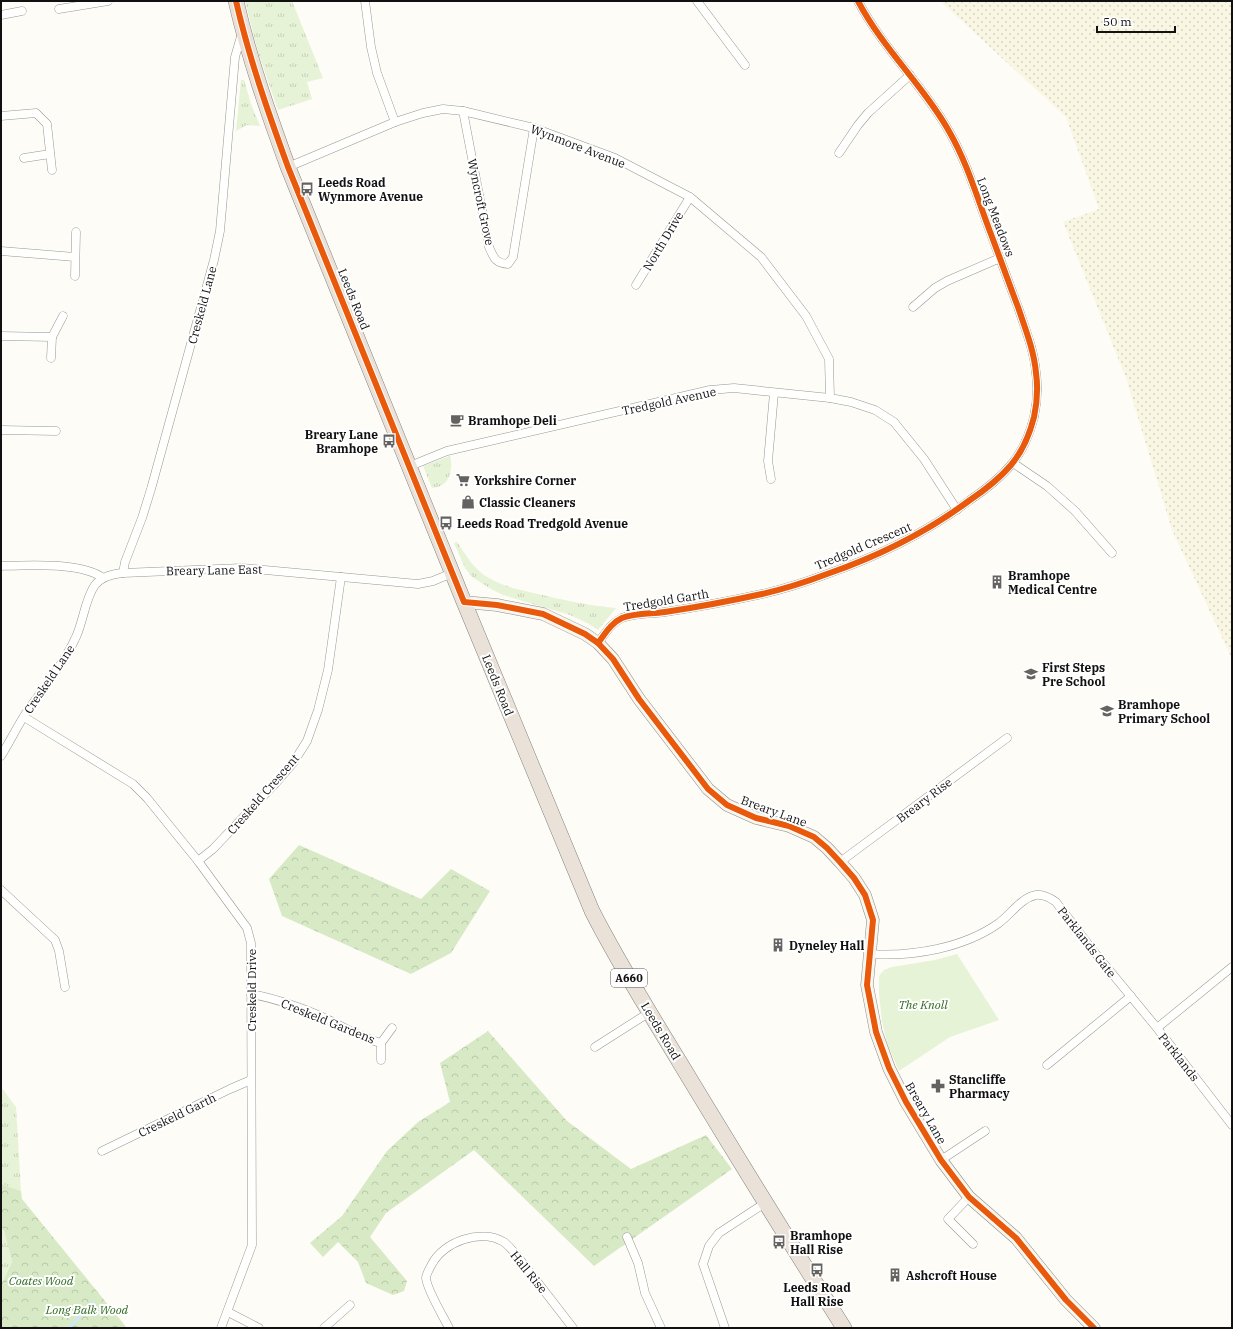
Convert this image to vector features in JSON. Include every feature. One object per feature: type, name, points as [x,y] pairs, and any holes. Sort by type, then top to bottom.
[{"type":"highway","name":"Leeds Road","points":[[236,1],[242,30],[263,100],[288,167],[452,573],[592,911],[611,948],[765,1203],[844,1328]]},
{"type":"street","points":[[59,9],[108,1]]},
{"type":"street","points":[[365,1],[371,47],[378,73],[395,122]]},
{"type":"street","points":[[697,1],[745,65]]},
{"type":"street","name":"Long Meadows","points":[[858,1],[877,33],[910,74],[950,133],[962,159],[1000,258],[1026,332],[1036,372],[1037,392],[1035,414],[1025,441],[1013,463]]},
{"type":"street","points":[[1,15],[22,11]]},
{"type":"street","name":"Creskeld Lane","points":[[123,573],[125,562],[142,518],[151,489],[214,260],[220,231],[235,57],[242,30]]},
{"type":"street","points":[[839,153],[868,113],[910,74]]},
{"type":"street","name":"Wynmore Avenue","points":[[288,167],[395,122],[422,113],[443,109],[463,111],[534,128],[614,158],[690,197],[761,257],[806,316],[829,358],[830,398]]},
{"type":"street","name":"Wyncroft Grove","points":[[463,111],[478,197],[489,247],[496,260],[502,263],[508,264],[513,257],[534,128]]},
{"type":"street","points":[[1,116],[36,113],[47,124],[52,170]]},
{"type":"street","points":[[24,158],[50,154]]},
{"type":"street","name":"North Drive","points":[[636,285],[690,197]]},
{"type":"street","points":[[74,276],[76,232]]},
{"type":"street","points":[[1,251],[75,257]]},
{"type":"street","points":[[913,307],[930,291],[947,281],[1000,258]]},
{"type":"street","points":[[51,358],[52,337],[63,316]]},
{"type":"street","points":[[1,336],[52,337]]},
{"type":"street","name":"Tredgold Avenue","points":[[410,466],[447,451],[710,390],[734,388],[830,398],[851,402],[875,410],[894,422],[924,459],[957,510]]},
{"type":"street","points":[[771,479],[768,461],[774,393]]},
{"type":"street","points":[[1,430],[56,431]]},
{"type":"street","points":[[1013,463],[1047,486],[1075,511],[1112,553]]},
{"type":"street","name":"Tredgold Crescent","points":[[725,601],[765,593],[810,580],[856,564],[890,549],[923,532],[957,510],[986,489],[1013,463]]},
{"type":"street","points":[[1,566],[23,565],[67,567],[90,571],[103,578]]},
{"type":"street","name":"Breary Lane East","points":[[103,578],[114,574],[123,573],[242,568],[418,584],[433,581],[452,573]]},
{"type":"street","name":"Creskeld Crescent","points":[[198,861],[214,849],[274,785],[293,763],[307,741],[318,710],[328,670],[341,577]]},
{"type":"street","name":"Creskeld Lane","points":[[1,756],[24,717],[56,672],[76,639],[91,593],[96,584],[103,578]]},
{"type":"street","name":"Tredgold Garth","points":[[598,642],[614,624],[620,619],[628,616],[665,612],[725,601]]},
{"type":"street","name":"Breary Lane","points":[[464,602],[498,605],[543,614],[585,634],[598,642],[613,660],[639,699],[708,788],[727,805],[756,818],[789,826],[814,837],[827,848],[854,878],[865,895],[873,920],[867,985],[876,1032],[889,1068],[906,1102],[941,1160],[969,1197],[1016,1238],[1066,1300],[1094,1328]]},
{"type":"street","name":"Creskeld Drive","points":[[24,717],[133,784],[147,798],[198,861],[247,928],[251,943],[252,1245],[221,1328]]},
{"type":"street","name":"Breary Rise","points":[[840,862],[1007,738]]},
{"type":"street","points":[[1,890],[55,940],[59,951],[65,987]]},
{"type":"street","name":"Parklands Gate","points":[[870,954],[887,956],[914,953],[961,943],[1000,923],[1025,900],[1036,895],[1048,896],[1056,902],[1091,948],[1157,1028]]},
{"type":"street","name":"Parklands","points":[[1232,967],[1157,1028],[1232,1125]]},
{"type":"street","name":"Creskeld Gardens","points":[[251,994],[267,997],[326,1018],[366,1039],[381,1043]]},
{"type":"street","points":[[1047,1065],[1131,996]]},
{"type":"street","points":[[595,1047],[650,1012]]},
{"type":"street","name":"Creskeld Gardens","points":[[381,1060],[381,1043],[392,1028]]},
{"type":"street","name":"Creskeld Garth","points":[[102,1151],[251,1080]]},
{"type":"street","points":[[941,1160],[984,1131]]},
{"type":"street","points":[[969,1197],[948,1219],[973,1244]]},
{"type":"street","points":[[725,1328],[703,1264],[709,1246],[719,1233],[765,1203]]},
{"type":"street","name":"Hall Rise","points":[[449,1328],[434,1299],[426,1278],[429,1268],[435,1258],[444,1249],[466,1238],[478,1236],[492,1238],[503,1242],[515,1253],[573,1328]]},
{"type":"street","points":[[627,1237],[638,1263],[644,1293],[661,1328]]},
{"type":"street","points":[[324,1328],[350,1305]]},
{"type":"street","points":[[228,1312],[259,1328]]},
{"type":"shaded area","points":[[940,1],[1232,1],[1232,659],[1172,530],[1126,378],[1063,222],[1099,209],[1066,117]]},
{"type":"green space","points":[[245,1],[292,1],[323,78],[307,82],[312,99],[278,110],[258,52]]},
{"type":"green space","points":[[241,80],[244,80],[251,104],[260,126],[247,125],[236,131]]},
{"type":"green space","points":[[450,456],[451,468],[447,480],[441,486],[432,488],[423,466]]},
{"type":"green space","points":[[457,542],[479,571],[501,584],[519,590],[567,601],[616,608],[598,630],[570,615],[503,595],[472,577],[465,568],[454,543]]},
{"type":"green space","points":[[299,845],[421,899],[451,869],[490,891],[451,953],[411,974],[282,916],[269,879]]},
{"type":"green space","name":"The Knoll","points":[[957,954],[999,1020],[950,1037],[899,1071],[888,1046],[882,1022],[879,976],[884,970],[892,967],[935,960]]},
{"type":"green space","points":[[488,1031],[567,1121],[631,1169],[706,1135],[732,1169],[594,1266],[474,1150],[386,1213],[370,1237],[407,1281],[404,1291],[393,1295],[366,1283],[358,1262],[338,1242],[323,1257],[310,1243],[342,1216],[387,1151],[418,1122],[450,1102],[440,1063]]},
{"type":"green space","points":[[1,1087],[16,1107],[21,1191],[1,1184]]},
{"type":"green space","name":"Coates Wood","points":[[1,1184],[21,1191],[22,1199],[127,1328],[1,1328],[1,1285],[12,1262],[4,1231],[1,1226]]},
{"type":"green space","points":[[1,1226],[4,1231],[12,1262],[1,1285]]},
{"type":"waterway","points":[[69,1328],[93,1302]]},
{"type":"cycle path","points":[[236,1],[253,64],[288,167],[464,602],[497,605],[543,614],[585,634],[598,643],[613,659],[639,699],[708,789],[727,805],[756,818],[789,826],[814,837],[827,848],[854,878],[865,895],[873,920],[867,985],[876,1032],[889,1068],[906,1102],[941,1160],[969,1197],[1016,1238],[1066,1300],[1094,1328]]},
{"type":"cycle path","points":[[598,643],[608,629],[618,620],[627,616],[690,608],[770,592],[846,567],[902,543],[953,512],[1002,475],[1019,454],[1028,436],[1036,406],[1037,378],[1035,364],[1029,339],[1018,307],[967,168],[956,144],[940,116],[879,35],[858,1]]},
{"type":"place","name":"Leeds Road Wynmore Avenue","points":[[307,189]]},
{"type":"place","name":"Bramhope Deli","points":[[457,420]]},
{"type":"place","name":"Breary Lane Bramhope","points":[[389,441]]},
{"type":"place","name":"Yorkshire Corner","points":[[463,480]]},
{"type":"place","name":"Classic Cleaners","points":[[468,502]]},
{"type":"place","name":"Leeds Road Tredgold Avenue","points":[[446,523]]},
{"type":"place","name":"Bramhope Medical Centre","points":[[997,582]]},
{"type":"place","name":"First Steps Pre School","points":[[1031,674]]},
{"type":"place","name":"Bramhope Primary School","points":[[1107,711]]},
{"type":"place","name":"Dyneley Hall","points":[[778,945]]},
{"type":"place","name":"Stancliffe Pharmacy","points":[[938,1086]]},
{"type":"place","name":"Bramhope Hall Rise","points":[[779,1242]]},
{"type":"place","name":"Leeds Road Hall Rise","points":[[817,1270]]},
{"type":"place","name":"Ashcroft House","points":[[895,1275]]},
{"type":"park label","name":"Long Balk Wood","points":[[87,1309]]}]
